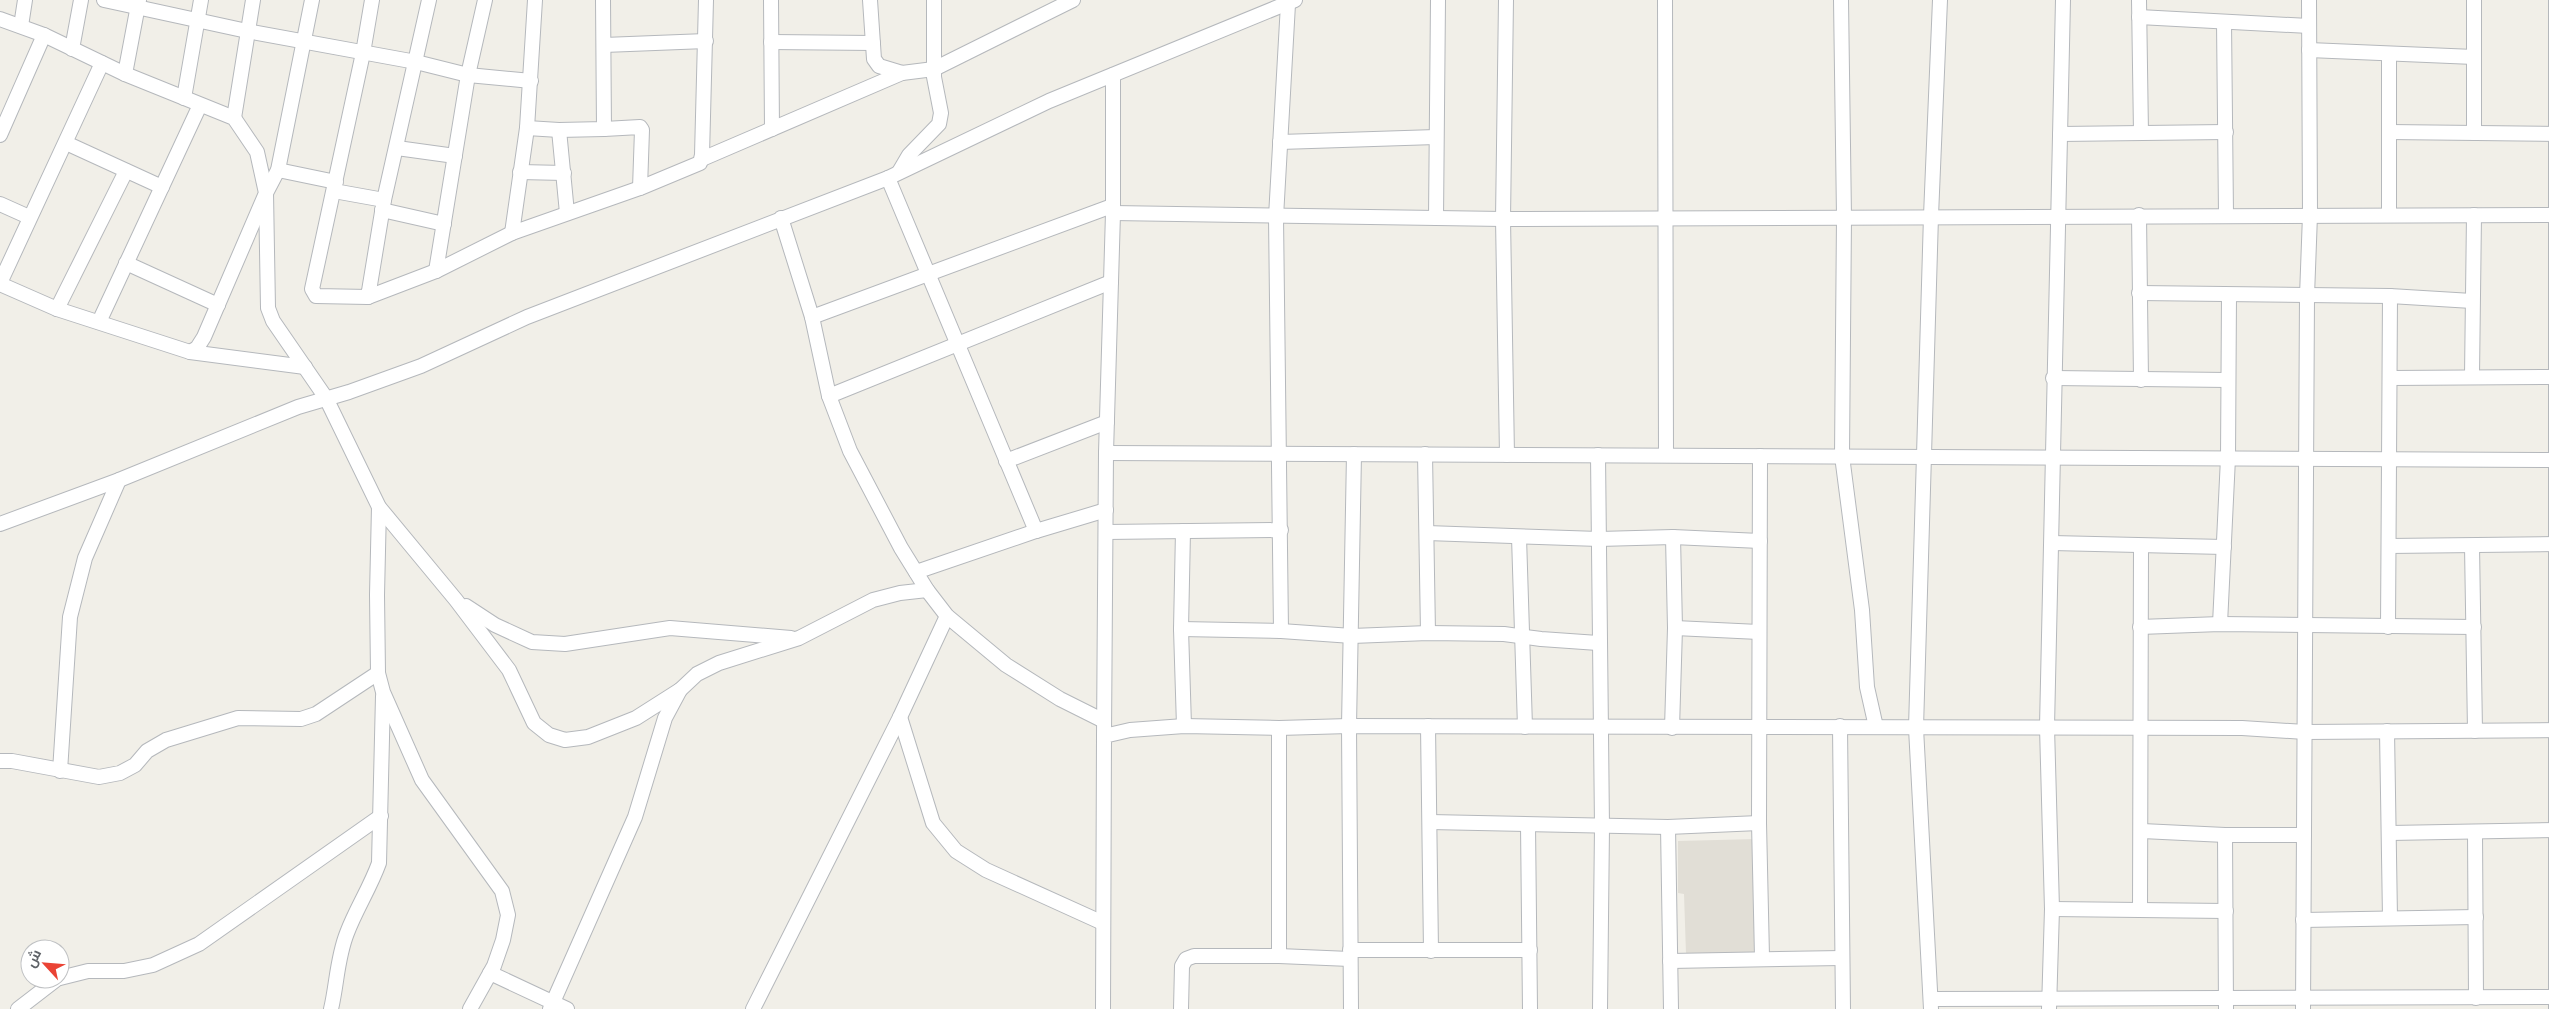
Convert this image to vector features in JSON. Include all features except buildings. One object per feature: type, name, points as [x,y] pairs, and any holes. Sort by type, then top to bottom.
[{"type":"street","points":[[20,26],[25,0]]},
{"type":"street","points":[[72,49],[81,0]]},
{"type":"street","points":[[104,0],[138,3],[197,20],[247,31],[363,54],[416,62],[468,74],[531,81]]},
{"type":"street","points":[[184,98],[201,0]]},
{"type":"street","points":[[234,118],[253,0]]},
{"type":"street","points":[[190,352],[197,348],[204,337],[266,193],[278,170],[312,0]]},
{"type":"street","points":[[372,0],[363,54],[313,292],[316,296],[368,297],[436,271],[512,232],[640,188],[700,163],[702,159],[902,73],[934,69],[1039,15],[1073,0]]},
{"type":"street","points":[[368,297],[383,205],[429,0]]},
{"type":"street","points":[[436,271],[468,74],[485,0]]},
{"type":"street","points":[[512,232],[527,128],[535,0]]},
{"type":"street","points":[[603,0],[604,129]]},
{"type":"street","points":[[702,159],[706,0]]},
{"type":"street","points":[[770,0],[772,129]]},
{"type":"street","points":[[870,0],[874,59],[879,66],[902,73]]},
{"type":"street","points":[[893,175],[909,155],[939,124],[941,113],[934,69],[934,0]]},
{"type":"street","points":[[1038,0],[1039,15]]},
{"type":"street","points":[[1436,218],[1438,0]]},
{"type":"street","points":[[1506,0],[1503,218],[1508,455]]},
{"type":"street","points":[[1665,0],[1667,218],[1666,455]]},
{"type":"street","points":[[1841,0],[1844,217],[1842,456],[1862,610],[1867,687],[1876,727]]},
{"type":"street","points":[[1940,0],[1931,216],[1916,728],[1931,1004],[2389,1004],[2476,998],[2558,1001],[2556,830],[2559,596],[2556,544],[2559,460],[2559,134],[2556,0]]},
{"type":"street","points":[[2050,1003],[2052,909],[2047,727],[2052,543],[2053,378],[2063,0]]},
{"type":"street","points":[[2139,0],[2141,133]]},
{"type":"street","points":[[2303,1004],[2306,732],[2306,458],[2310,215],[2309,0]]},
{"type":"street","points":[[2474,0],[2474,133]]},
{"type":"street","points":[[0,524],[119,480],[326,398],[421,366],[527,317],[893,175],[1049,101],[1292,2],[1280,142],[1276,217],[1281,631]]},
{"type":"street","points":[[125,74],[138,3]]},
{"type":"street","points":[[2140,17],[2309,26]]},
{"type":"street","points":[[0,18],[44,35],[125,74],[234,118],[257,152],[266,193],[268,308],[273,321],[326,398],[379,507],[456,600],[509,670],[534,723],[549,735],[565,740],[588,737],[636,718],[680,690],[697,674],[719,663],[799,638],[872,600],[927,590]]},
{"type":"street","points":[[2224,22],[2226,215]]},
{"type":"street","points":[[0,135],[5,111],[44,35]]},
{"type":"street","points":[[604,45],[706,41]]},
{"type":"street","points":[[771,42],[873,43]]},
{"type":"street","points":[[2309,50],[2474,57]]},
{"type":"street","points":[[2389,54],[2389,215]]},
{"type":"street","points":[[102,62],[66,144],[29,217],[0,284],[57,309],[190,352],[305,367]]},
{"type":"street","points":[[1103,1009],[1106,453],[1111,282],[1113,75]]},
{"type":"street","points":[[99,322],[200,105]]},
{"type":"street","points":[[527,128],[559,130],[640,127],[642,130],[640,188]]},
{"type":"street","points":[[559,130],[567,213]]},
{"type":"street","points":[[2060,134],[2226,132]]},
{"type":"street","points":[[2389,132],[2559,134]]},
{"type":"street","points":[[1280,142],[1436,137]]},
{"type":"street","points":[[66,144],[162,187]]},
{"type":"street","points":[[397,148],[455,156]]},
{"type":"street","points":[[278,170],[335,186],[383,205],[444,224]]},
{"type":"street","points":[[57,309],[126,171]]},
{"type":"street","points":[[520,172],[564,173]]},
{"type":"street","points":[[893,175],[927,275],[1036,531]]},
{"type":"street","points":[[0,204],[29,217]]},
{"type":"street","points":[[812,317],[1112,210],[1276,217],[1436,218],[2559,215]]},
{"type":"street","points":[[2138,215],[2141,380]]},
{"type":"street","points":[[2472,376],[2474,215]]},
{"type":"street","points":[[781,218],[812,317],[829,396],[850,451],[927,590],[947,616],[1006,665],[1060,699],[1104,721]]},
{"type":"street","points":[[126,263],[218,304]]},
{"type":"street","points":[[829,396],[1111,282]]},
{"type":"street","points":[[2139,293],[2390,296],[2472,301]]},
{"type":"street","points":[[2220,624],[2228,458],[2229,295]]},
{"type":"street","points":[[2388,627],[2390,296]]},
{"type":"street","points":[[2390,378],[2472,376],[2559,377]]},
{"type":"street","points":[[2053,378],[2228,380]]},
{"type":"street","points":[[1006,461],[1107,422]]},
{"type":"street","points":[[1106,453],[2559,460]]},
{"type":"street","points":[[1351,1009],[1349,726],[1354,454]]},
{"type":"street","points":[[1425,454],[1428,633]]},
{"type":"street","points":[[1598,455],[1598,643],[1602,826],[1600,1009]]},
{"type":"street","points":[[1760,456],[1759,823],[1762,957]]},
{"type":"street","points":[[60,771],[70,617],[85,558],[119,480]]},
{"type":"street","points":[[379,507],[378,673],[383,692],[422,780],[502,890],[508,915],[504,940],[490,973],[470,1009]]},
{"type":"street","points":[[916,572],[1036,531],[1106,510]]},
{"type":"street","points":[[1106,532],[1281,530]]},
{"type":"street","points":[[1183,531],[1181,629],[1184,726]]},
{"type":"street","points":[[1427,533],[1599,539],[1673,537],[1760,541]]},
{"type":"street","points":[[1520,537],[1525,727]]},
{"type":"street","points":[[1672,728],[1673,537]]},
{"type":"street","points":[[2052,543],[2141,547],[2224,547]]},
{"type":"street","points":[[2389,546],[2556,544]]},
{"type":"street","points":[[2472,546],[2475,731]]},
{"type":"street","points":[[2140,910],[2142,831],[2139,728],[2141,547]]},
{"type":"street","points":[[456,600],[495,625],[532,642],[565,644],[670,628],[799,638]]},
{"type":"street","points":[[753,1009],[900,717],[947,616]]},
{"type":"street","points":[[2140,627],[2220,624],[2474,627]]},
{"type":"street","points":[[1674,628],[1759,632]]},
{"type":"street","points":[[1181,629],[1281,631],[1352,636],[1428,633],[1504,634],[1598,643]]},
{"type":"street","points":[[0,761],[12,761],[99,777],[120,774],[159,743],[193,731],[238,718],[301,719],[316,714],[378,673]]},
{"type":"street","points":[[552,1006],[635,817],[665,718],[680,690]]},
{"type":"street","points":[[331,1009],[337,967],[347,933],[370,887],[379,863],[383,692]]},
{"type":"street","points":[[900,717],[934,823],[956,851],[986,870],[1103,923]]},
{"type":"street","points":[[1104,736],[1130,730],[1184,726],[1279,728],[1349,726],[2242,728],[2306,732],[2558,730]]},
{"type":"street","points":[[1428,726],[1431,951]]},
{"type":"street","points":[[1840,726],[1843,1009]]},
{"type":"street","points":[[1279,728],[1279,956]]},
{"type":"street","points":[[2387,731],[2390,918]]},
{"type":"street","points":[[70,975],[88,971],[124,971],[153,965],[199,944],[381,816]]},
{"type":"street","points":[[1430,822],[1668,827],[1759,823]]},
{"type":"street","points":[[1528,825],[1530,1009]]},
{"type":"street","points":[[1668,827],[1670,1009]]},
{"type":"street","points":[[2390,833],[2556,830]]},
{"type":"street","points":[[2142,831],[2226,835],[2304,835]]},
{"type":"street","points":[[2475,832],[2476,998]]},
{"type":"street","points":[[2226,835],[2226,1004]]},
{"type":"street","points":[[2052,909],[2226,910]]},
{"type":"street","points":[[2303,920],[2476,917]]},
{"type":"street","points":[[1181,1009],[1182,966],[1186,959],[1194,956],[1350,955],[1431,951],[1530,950]]},
{"type":"street","points":[[1670,960],[1762,957],[1842,958]]},
{"type":"street","points":[[490,973],[552,1006],[567,1009]]},
{"type":"street","points":[[18,1009],[44,989]]},
{"type":"shaded area","points":[[1756,839],[1757,954],[1686,954],[1684,894],[1678,893],[1678,841]]}]
